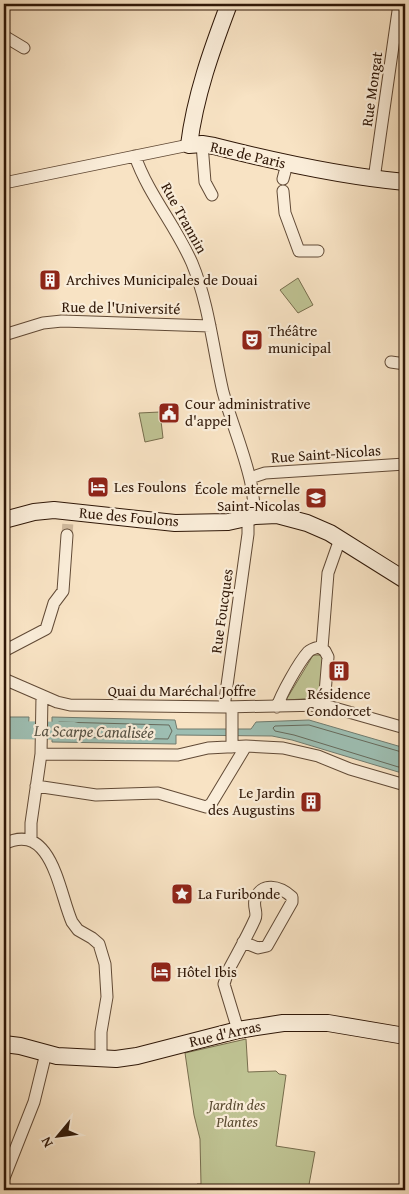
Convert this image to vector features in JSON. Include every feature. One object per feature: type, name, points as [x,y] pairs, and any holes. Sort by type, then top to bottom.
[{"type":"street","points":[[212,195],[204,182],[192,127],[206,69],[229,4]]},
{"type":"street","name":"Rue Mongat","points":[[374,179],[399,4]]},
{"type":"street","points":[[4,36],[24,48]]},
{"type":"street","name":"Rue de Paris","points":[[4,183],[196,144],[285,171],[405,182]]},
{"type":"street","name":"Rue Trannin","points":[[135,156],[143,177],[184,244],[199,281],[230,417],[250,478]]},
{"type":"street","points":[[283,192],[284,213],[299,251],[318,251]]},
{"type":"street","name":"Rue de l'Université","points":[[4,335],[43,323],[62,321],[210,326]]},
{"type":"street","points":[[391,362],[405,364]]},
{"type":"street","name":"Rue Saint-Nicolas","points":[[250,478],[265,474],[405,464]]},
{"type":"street","name":"Rue Foucques","points":[[232,743],[232,724],[228,707],[251,517],[250,478]]},
{"type":"street","name":"Rue des Foulons","points":[[4,520],[42,511],[68,516],[175,523],[228,522],[271,515],[314,526],[340,539],[405,580]]},
{"type":"street","points":[[4,651],[46,629],[54,603],[63,591],[67,535]]},
{"type":"street","points":[[324,705],[328,657],[322,648],[328,577],[340,539]]},
{"type":"street","points":[[276,707],[305,656],[312,650],[322,648]]},
{"type":"street","name":"Quai du Maréchal Joffre","points":[[4,679],[56,702],[70,705],[276,707],[324,705],[405,728]]},
{"type":"street","points":[[31,841],[31,823],[41,746],[42,696]]},
{"type":"street","points":[[41,746],[178,755],[202,748],[232,743],[246,746],[289,749],[318,756],[350,769],[405,785]]},
{"type":"street","points":[[36,786],[101,795],[158,793],[206,807],[210,804],[246,746]]},
{"type":"street","points":[[4,844],[14,840],[31,841],[40,847],[49,857],[72,922],[78,930],[99,944],[107,976],[107,997],[101,1032],[100,1058]]},
{"type":"street","points":[[238,1030],[224,980],[243,942],[256,918],[255,902],[261,891],[267,886],[272,886],[292,897],[292,902],[267,946],[258,948],[243,942]]},
{"type":"street","name":"Rue d'Arras","points":[[4,1044],[20,1046],[57,1056],[125,1058],[238,1030],[283,1023],[328,1023],[405,1036]]},
{"type":"street","points":[[4,1178],[34,1102],[46,1053]]},
{"type":"green space","points":[[298,278],[313,305],[298,313],[280,290]]},
{"type":"green space","points":[[160,412],[163,438],[145,442],[139,413]]},
{"type":"green space","points":[[314,655],[324,657],[320,698],[286,700],[312,657]]},
{"type":"green space","name":"Jardin des Plantes","points":[[246,1039],[248,1072],[276,1071],[279,1074],[286,1075],[276,1146],[315,1152],[308,1190],[196,1190],[197,1184],[201,1184],[200,1139],[194,1115],[185,1053]]},
{"type":"water","points":[[4,717],[29,717],[28,736],[4,735]]},
{"type":"water","points":[[52,717],[175,720],[177,729],[251,729],[256,722],[309,720],[405,748],[405,774],[292,740],[272,736],[176,735],[176,744],[52,742]]},
{"type":"waterway","name":"La Scarpe Canalisée","points":[[4,730],[74,731]]},
{"type":"tunnel","points":[[67,535],[68,521]]},
{"type":"place","name":"Archives Municipales de Douai","points":[[50,280]]},
{"type":"place","name":"Théâtre municipal","points":[[252,340]]},
{"type":"place","name":"Cour administrative d'appel","points":[[169,413]]},
{"type":"place","name":"Les Foulons","points":[[98,487]]},
{"type":"place","name":"École maternelle Saint-Nicolas","points":[[316,498]]},
{"type":"place","name":"Résidence Condorcet","points":[[339,671]]},
{"type":"place","name":"Le Jardin des Augustins","points":[[311,802]]},
{"type":"place","name":"La Furibonde","points":[[182,894]]},
{"type":"place","name":"Hôtel Ibis","points":[[161,972]]}]
